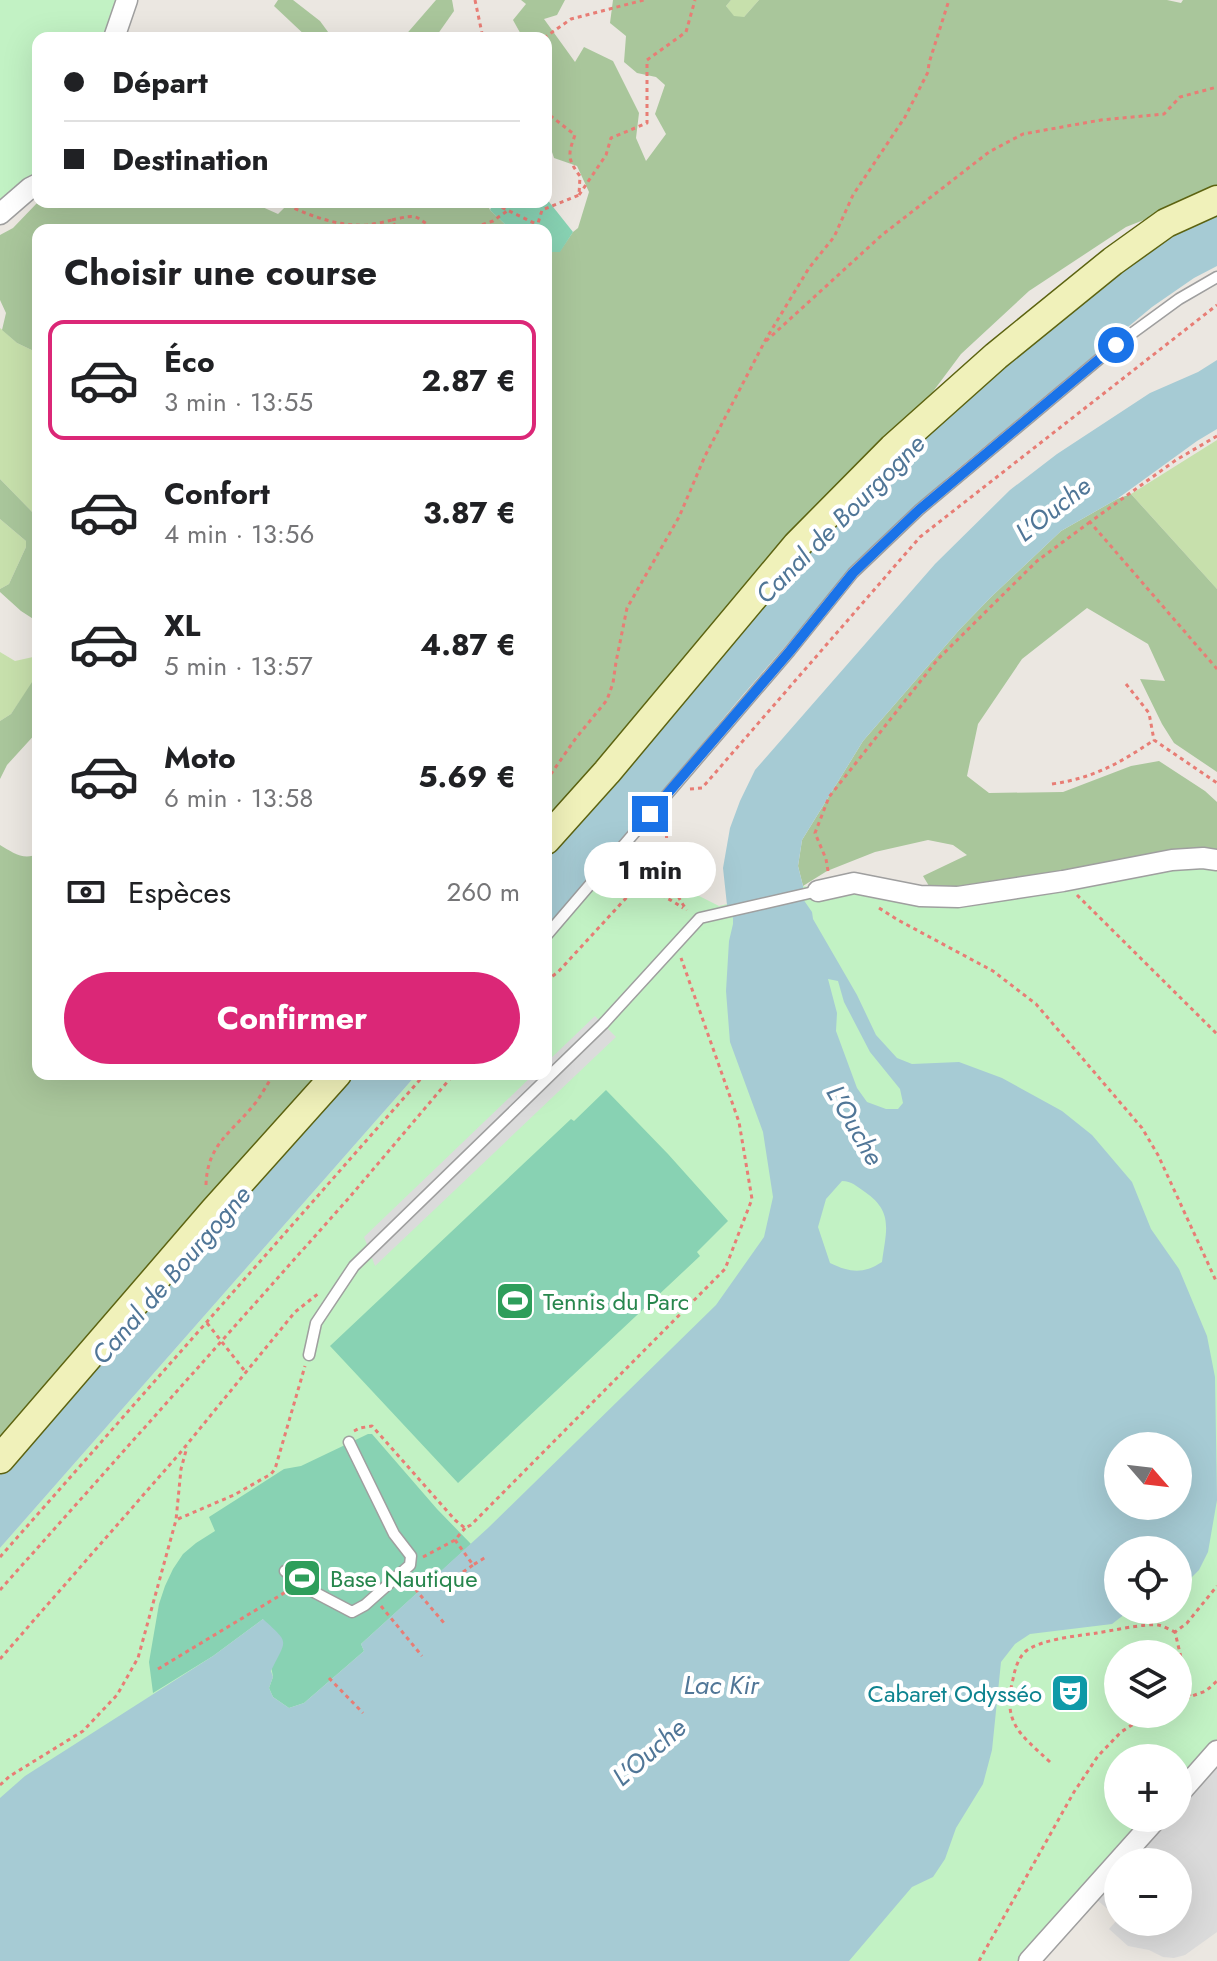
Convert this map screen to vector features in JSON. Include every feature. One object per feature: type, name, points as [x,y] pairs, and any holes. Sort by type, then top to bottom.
[{"type":"street","points":[[116,32],[127,0]]},
{"type":"street","points":[[0,214],[32,187]]},
{"type":"street","points":[[552,833],[797,545],[893,448],[996,356],[1113,261],[1166,223],[1217,200]]},
{"type":"street","points":[[825,890],[854,883],[920,896],[958,897],[1172,860],[1217,860]]},
{"type":"street","points":[[0,1459],[332,1080]]},
{"type":"street","points":[[1192,1779],[1217,1751]]},
{"type":"street","points":[[1029,1961],[1144,1832]]},
{"type":"lane","points":[[552,929],[853,573],[919,510],[1116,345],[1179,299],[1217,277]]},
{"type":"lane","points":[[552,1074],[603,1024],[700,918],[825,890]]},
{"type":"lane","points":[[309,1355],[316,1323],[354,1266],[545,1080]]},
{"type":"lane","points":[[285,1571],[312,1591],[352,1612],[365,1605],[410,1565],[411,1556],[394,1534],[348,1439]]},
{"type":"path","points":[[475,0],[482,32]]},
{"type":"path","points":[[552,32],[571,19],[644,0]]},
{"type":"path","points":[[552,206],[579,195],[606,155],[611,138],[647,123],[647,60],[686,32],[695,0]]},
{"type":"path","points":[[552,772],[607,700],[627,608],[679,517],[705,456],[764,343],[809,268],[834,237],[853,195],[905,117],[928,72],[949,0]]},
{"type":"path","points":[[764,343],[882,235],[989,152],[1023,134],[1101,120],[1164,114],[1180,97],[1217,87]]},
{"type":"path","points":[[552,117],[575,135],[569,152],[572,166],[580,176],[579,195]]},
{"type":"path","points":[[293,208],[313,217],[353,224]]},
{"type":"path","points":[[505,208],[536,224],[542,210],[547,208]]},
{"type":"path","points":[[484,224],[508,210]]},
{"type":"path","points":[[370,224],[411,216],[424,219],[428,224]]},
{"type":"path","points":[[392,220],[394,224]]},
{"type":"path","points":[[552,976],[627,897],[643,891],[662,894],[687,910],[671,884],[666,813],[670,791],[702,788],[920,537],[1217,305]]},
{"type":"path","points":[[825,890],[826,859],[815,833],[829,797],[938,659],[1037,561],[1176,460],[1217,436]]},
{"type":"path","points":[[1090,522],[1217,669]]},
{"type":"path","points":[[1126,684],[1149,713],[1154,740],[1217,783]]},
{"type":"path","points":[[1052,784],[1077,780],[1105,770],[1154,740]]},
{"type":"path","points":[[1063,881],[1217,1034]]},
{"type":"path","points":[[854,883],[875,906],[993,971],[1036,1004],[1142,1128],[1158,1155],[1217,1283]]},
{"type":"path","points":[[411,1560],[429,1555],[455,1540],[725,1269],[752,1199],[739,1122],[676,943]]},
{"type":"path","points":[[214,1211],[206,1189],[206,1169],[212,1153],[256,1102],[270,1080]]},
{"type":"path","points":[[0,1557],[420,1080]]},
{"type":"path","points":[[0,1590],[348,1199],[449,1080]]},
{"type":"path","points":[[0,1659],[187,1444],[295,1312],[318,1293]]},
{"type":"path","points":[[207,1323],[245,1372]]},
{"type":"path","points":[[176,1520],[234,1495],[271,1474],[309,1355]]},
{"type":"path","points":[[348,1439],[360,1428],[372,1426],[465,1528]]},
{"type":"path","points":[[0,1785],[83,1731],[117,1695],[138,1658],[176,1520],[187,1444]]},
{"type":"path","points":[[455,1540],[473,1565]]},
{"type":"path","points":[[463,1572],[486,1557]]},
{"type":"path","points":[[158,1669],[300,1583]]},
{"type":"path","points":[[1175,1632],[1187,1623],[1217,1586]]},
{"type":"path","points":[[416,1590],[444,1623]]},
{"type":"path","points":[[389,1614],[422,1656]]},
{"type":"path","points":[[1050,1762],[1019,1733],[1011,1719],[1011,1687],[1017,1664],[1026,1651],[1053,1640],[1115,1630],[1158,1625],[1175,1632]]},
{"type":"path","points":[[1175,1632],[1177,1640]]},
{"type":"path","points":[[329,1678],[363,1713]]},
{"type":"path","points":[[1192,1695],[1206,1691],[1217,1681]]},
{"type":"path","points":[[979,1961],[1074,1792],[1098,1756],[1127,1728]]},
{"type":"green space","points":[[0,0],[120,0],[106,32],[32,32],[32,182],[0,213]]},
{"type":"green space","points":[[278,0],[293,0],[320,21],[328,32],[302,32],[274,6]]},
{"type":"green space","points":[[436,0],[452,0],[454,11],[439,32],[408,32]]},
{"type":"green space","points":[[521,0],[565,0],[557,15],[544,19],[575,62],[584,47],[613,61],[639,113],[636,138],[646,161],[666,134],[655,114],[665,85],[656,77],[637,73],[624,62],[626,36],[610,23],[613,0],[731,0],[726,6],[734,16],[744,17],[759,0],[1167,0],[1181,3],[1183,0],[1217,0],[1217,191],[1126,227],[1029,291],[961,354],[926,401],[552,848],[552,252],[560,251],[578,228],[589,192],[577,166],[554,158],[552,32],[520,32],[513,20],[526,4]]},
{"type":"green space","points":[[731,0],[759,0],[744,17],[734,17],[726,6]]},
{"type":"green space","points":[[552,206],[573,232],[560,252],[552,252],[552,224],[505,224],[490,210],[552,208]]},
{"type":"green space","points":[[32,208],[264,208],[278,214],[284,208],[489,208],[505,224],[32,224],[32,350],[17,343],[2,330],[6,313],[0,300],[0,235],[13,228]]},
{"type":"green space","points":[[0,328],[17,343],[32,350],[32,512],[0,479]]},
{"type":"green space","points":[[1217,440],[1217,589],[1131,494]]},
{"type":"green space","points":[[0,479],[32,512],[32,618],[0,592],[9,584],[26,541],[0,519]]},
{"type":"green space","points":[[1131,494],[1217,589],[1217,772],[1174,743],[1162,724],[1140,679],[1165,681],[1148,644],[1087,608],[1022,659],[978,724],[967,776],[989,793],[1063,792],[1131,766],[1159,761],[1217,802],[1217,850],[1120,859],[953,889],[929,886],[923,876],[967,855],[953,845],[928,840],[875,852],[827,871],[803,886],[798,866],[802,840],[863,741],[960,629],[1061,531]]},
{"type":"green space","points":[[0,519],[26,541],[26,547],[9,584],[0,589]]},
{"type":"green space","points":[[0,652],[15,661],[32,657],[32,683],[11,714],[0,721]]},
{"type":"green space","points":[[32,682],[32,738],[7,765],[0,779],[0,721],[11,714]]},
{"type":"green space","points":[[0,845],[14,853],[32,856],[32,1080],[348,1080],[0,1475]]},
{"type":"green space","points":[[612,852],[719,906],[803,886],[932,903],[1189,864],[1217,865],[1217,1741],[1192,1769],[1192,1744],[1104,1744],[1104,1832],[1137,1832],[1122,1848],[1104,1848],[1104,1869],[1022,1961],[0,1961],[0,1548],[412,1080],[552,1080],[552,920]]},
{"type":"green space","name":"Tennis du Parc","points":[[606,1090],[728,1221],[697,1252],[700,1256],[458,1483],[330,1346],[571,1119],[574,1121]]},
{"type":"green space","name":"Base Nautique","points":[[372,1434],[471,1544],[361,1644],[364,1651],[304,1703],[289,1708],[273,1697],[269,1688],[273,1677],[263,1619],[213,1656],[153,1693],[149,1662],[159,1604],[173,1569],[183,1554],[215,1531],[209,1517],[284,1469],[301,1466]]},
{"type":"shaded area","points":[[595,1016],[616,1037],[375,1266],[364,1237],[528,1080],[552,1080],[552,1057]]},
{"type":"shaded area","points":[[1217,1760],[1217,1932],[1185,1955],[1163,1957],[1149,1950],[1128,1946],[1117,1936],[1192,1936],[1192,1848],[1140,1848],[1154,1832],[1192,1832],[1192,1789]]},
{"type":"shaded area","points":[[1104,1890],[1104,1906],[1096,1899]]},
{"type":"water","name":"Canal de Bourgogne","points":[[1217,208],[1217,266],[1152,307],[948,477],[871,548],[552,920],[552,848],[812,538],[971,395],[1133,262],[1193,220]]},
{"type":"water","name":"Lac Kir","points":[[1217,360],[1217,429],[1117,499],[1061,531],[960,629],[863,741],[802,840],[798,866],[803,899],[813,919],[876,1035],[897,1058],[912,1064],[959,1062],[1002,1078],[1062,1111],[1092,1135],[1132,1182],[1151,1229],[1179,1269],[1207,1336],[1215,1377],[1217,1500],[1208,1552],[1199,1570],[1192,1577],[1192,1536],[1104,1536],[1104,1624],[1112,1624],[1030,1634],[1015,1644],[1001,1662],[992,1750],[983,1784],[956,1828],[945,1859],[933,1877],[912,1887],[849,1961],[0,1961],[0,1798],[25,1776],[213,1656],[263,1619],[283,1642],[271,1671],[273,1677],[269,1688],[273,1697],[289,1708],[304,1703],[364,1651],[361,1644],[488,1528],[716,1305],[764,1237],[773,1197],[763,1132],[730,1042],[726,991],[733,918],[727,905],[723,868],[730,828],[740,801],[755,770],[935,564],[1010,490],[1057,454],[1150,393]],"holes":[[[828,979],[838,981],[844,1002],[870,1052],[900,1089],[903,1103],[898,1109],[886,1109],[867,1102],[857,1088],[836,1031],[837,1013]],[[842,1181],[854,1184],[874,1199],[884,1215],[882,1262],[869,1269],[857,1271],[830,1263],[818,1227],[826,1199]]]},
{"type":"water","name":"Canal de Bourgogne","points":[[348,1080],[412,1080],[0,1548],[0,1475]]},
{"type":"place","name":"Tennis du Parc","points":[[515,1301]]},
{"type":"place","name":"Base Nautique","points":[[302,1578]]},
{"type":"place","name":"Cabaret Odysséo","points":[[1070,1693]]},
{"type":"route","points":[[650,814],[853,573],[988,450],[1116,345]]},
{"type":"water label","name":"L'Ouche","points":[[1053,509]]},
{"type":"water label","name":"L'Ouche","points":[[855,1125]]},
{"type":"water label","name":"L'Ouche","points":[[649,1752]]}]
